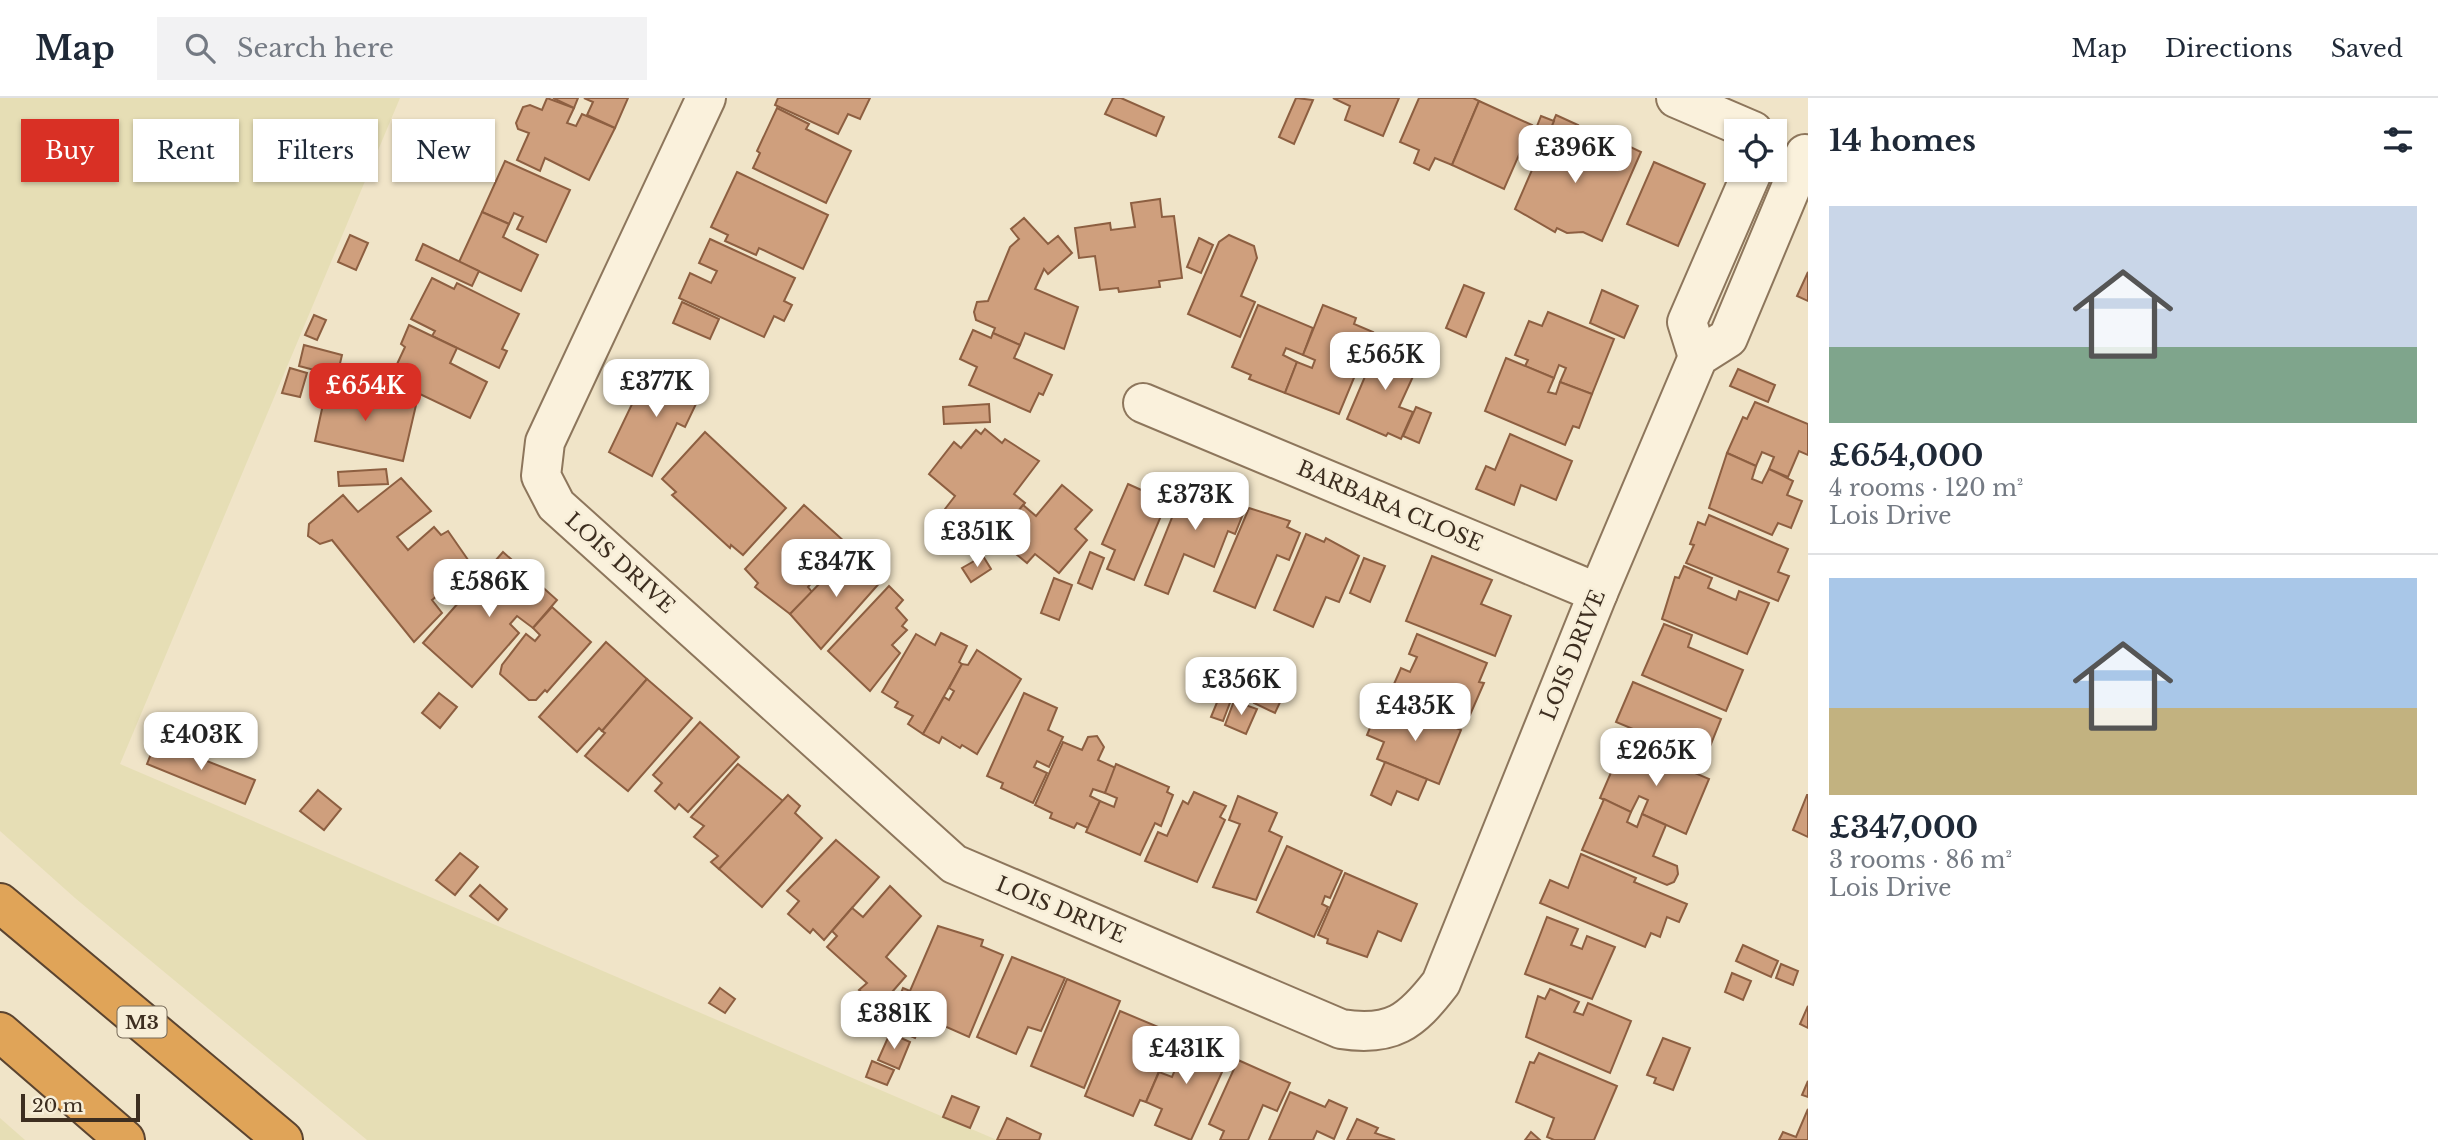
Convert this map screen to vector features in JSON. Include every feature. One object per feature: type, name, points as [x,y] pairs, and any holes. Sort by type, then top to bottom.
[{"type":"highway","name":"M3","points":[[0,903],[283,1140]]},
{"type":"highway","points":[[0,1032],[125,1140]]},
{"type":"street","name":"LOIS DRIVE","points":[[706,98],[545,442],[541,476],[556,505],[954,864],[1341,1029],[1372,1034],[1398,1024],[1422,1009],[1441,983],[1598,593],[1698,357]]},
{"type":"street","points":[[1689,101],[1727,119]]},
{"type":"street","points":[[1748,182],[1687,322],[1698,357],[1727,338],[1796,150]]},
{"type":"street","name":"BARBARA CLOSE","points":[[1143,403],[1598,593]]},
{"type":"shaded area","points":[[0,98],[400,98],[378,150],[378,119],[253,119],[253,182],[365,182],[120,764],[997,1140],[367,1140],[75,898],[0,831]]},
{"type":"shaded area","points":[[0,1118],[25,1140],[0,1140]]},
{"type":"building","points":[[547,98],[574,108],[567,123],[576,126],[582,114],[615,128],[589,180],[545,158],[540,171],[517,160],[529,133],[518,129],[516,123],[523,107],[530,105],[542,110]]},
{"type":"building","points":[[553,98],[578,98],[574,108]]},
{"type":"building","points":[[584,98],[628,98],[615,128],[587,115],[593,102]]},
{"type":"building","points":[[778,98],[870,98],[860,119],[848,114],[838,134],[775,105]]},
{"type":"building","points":[[1113,98],[1121,98],[1164,117],[1156,136],[1105,114]]},
{"type":"building","points":[[1296,98],[1313,100],[1294,144],[1279,137]]},
{"type":"building","points":[[1333,98],[1399,98],[1383,136],[1345,120],[1350,106]]},
{"type":"building","points":[[1419,98],[1473,98],[1479,101],[1452,165],[1435,158],[1429,170],[1414,163],[1419,150],[1400,142]]},
{"type":"building","points":[[1479,101],[1532,125],[1504,189],[1452,165]]},
{"type":"building","points":[[777,108],[809,124],[806,129],[851,151],[826,203],[753,168],[760,153],[757,151]]},
{"type":"building","points":[[1556,115],[1578,125],[1568,147],[1607,165],[1618,141],[1641,152],[1602,241],[1583,232],[1567,233],[1557,228],[1555,232],[1515,209]]},
{"type":"building","points":[[1541,116],[1554,121],[1542,149],[1530,144]]},
{"type":"building","points":[[505,161],[570,190],[546,242],[517,229],[523,217],[514,213],[509,224],[482,212]]},
{"type":"building","points":[[1654,162],[1705,184],[1678,246],[1627,224]]},
{"type":"building","points":[[737,172],[828,215],[803,269],[759,248],[756,255],[725,241],[728,235],[711,227]]},
{"type":"building","points":[[1160,199],[1162,217],[1174,216],[1182,278],[1159,281],[1160,287],[1119,292],[1118,288],[1100,290],[1095,256],[1079,258],[1075,228],[1110,223],[1111,230],[1135,227],[1131,203]]},
{"type":"building","points":[[482,212],[509,224],[503,237],[538,255],[521,291],[459,262]]},
{"type":"building","points":[[1024,218],[1048,244],[1058,236],[1072,253],[1048,274],[1044,269],[1035,289],[1078,307],[1064,349],[1025,333],[1020,345],[993,333],[995,328],[976,320],[974,312],[977,302],[988,301],[1010,247],[1019,239],[1011,229]]},
{"type":"building","points":[[350,235],[368,243],[356,270],[338,262]]},
{"type":"building","points":[[1229,235],[1254,246],[1257,258],[1241,296],[1255,302],[1240,337],[1188,314],[1219,242]]},
{"type":"building","points":[[1199,238],[1213,245],[1201,273],[1187,267]]},
{"type":"building","points":[[710,239],[795,278],[784,301],[792,305],[784,321],[774,316],[764,337],[679,298],[690,273],[711,283],[717,271],[699,263]]},
{"type":"building","points":[[423,244],[479,271],[472,286],[416,260]]},
{"type":"building","points":[[1808,272],[1808,301],[1797,296]]},
{"type":"building","points":[[432,278],[454,289],[457,283],[519,314],[502,349],[507,351],[499,368],[432,336],[435,331],[411,319]]},
{"type":"building","points":[[1464,285],[1484,293],[1466,337],[1446,328]]},
{"type":"building","points":[[1602,290],[1638,306],[1624,338],[1590,323]]},
{"type":"building","points":[[682,302],[719,319],[710,339],[673,323]]},
{"type":"building","points":[[1258,305],[1313,328],[1303,355],[1286,348],[1283,355],[1297,362],[1285,393],[1249,379],[1251,375],[1232,367]]},
{"type":"building","points":[[1323,305],[1356,318],[1354,324],[1373,332],[1339,414],[1285,393],[1297,362],[1312,368],[1315,360],[1303,355]]},
{"type":"building","points":[[1548,312],[1614,339],[1592,394],[1560,382],[1566,368],[1559,365],[1554,378],[1525,366],[1528,360],[1515,355],[1529,321],[1542,326]]},
{"type":"building","points":[[314,315],[326,320],[317,340],[305,335]]},
{"type":"building","points":[[409,325],[457,348],[450,363],[487,382],[470,418],[405,387],[406,384],[391,377],[405,347],[401,344]]},
{"type":"building","points":[[973,330],[991,338],[993,333],[1020,345],[1014,358],[1052,375],[1043,395],[1039,393],[1030,412],[969,385],[977,367],[960,359]]},
{"type":"building","points":[[1380,341],[1421,359],[1399,407],[1413,412],[1401,439],[1388,433],[1386,436],[1347,419]]},
{"type":"building","points":[[304,345],[342,355],[337,376],[299,366]]},
{"type":"building","points":[[1506,358],[1554,378],[1548,392],[1556,394],[1560,382],[1592,394],[1579,428],[1573,426],[1565,445],[1485,411]]},
{"type":"building","points":[[290,368],[307,373],[300,397],[282,393]]},
{"type":"building","points":[[674,368],[706,383],[685,427],[677,423],[652,476],[609,452],[645,377],[665,386]]},
{"type":"building","points":[[1738,369],[1775,385],[1768,402],[1730,386]]},
{"type":"building","points":[[327,386],[416,405],[403,461],[315,441]]},
{"type":"building","points":[[1755,402],[1808,424],[1808,455],[1799,451],[1788,477],[1769,469],[1774,457],[1762,452],[1756,466],[1727,453],[1743,417],[1747,419]]},
{"type":"building","points":[[989,404],[990,422],[944,424],[943,407]]},
{"type":"building","points":[[1416,407],[1431,413],[1419,443],[1403,436]]},
{"type":"building","points":[[985,429],[1002,443],[1005,439],[1039,461],[1014,494],[1025,503],[991,545],[945,509],[955,496],[929,474],[954,442],[961,448],[976,430],[981,434]]},
{"type":"building","points":[[705,432],[786,508],[743,555],[731,545],[730,548],[672,495],[676,492],[662,479]]},
{"type":"building","points":[[1510,434],[1572,461],[1556,500],[1521,485],[1514,505],[1476,489],[1486,466],[1495,470]]},
{"type":"building","points":[[1727,453],[1756,466],[1752,479],[1762,483],[1769,469],[1793,481],[1787,495],[1802,501],[1791,528],[1778,523],[1772,535],[1709,508]]},
{"type":"building","points":[[386,469],[388,484],[339,486],[338,472]]},
{"type":"building","points":[[401,478],[431,511],[397,537],[408,550],[434,527],[441,535],[448,531],[473,567],[432,600],[442,613],[414,642],[332,540],[320,544],[308,536],[309,524],[343,495],[358,512]]},
{"type":"building","points":[[1187,480],[1247,504],[1235,534],[1228,531],[1214,567],[1184,554],[1168,594],[1145,585]]},
{"type":"building","points":[[1128,484],[1148,493],[1149,488],[1169,497],[1134,580],[1107,569],[1115,550],[1102,544]]},
{"type":"building","points":[[1062,485],[1092,510],[1075,529],[1087,540],[1059,573],[1035,554],[1027,563],[1000,541],[1010,529],[1006,526],[1023,505],[1036,516]]},
{"type":"building","points":[[804,505],[845,542],[808,587],[812,592],[790,614],[755,587],[758,583],[745,569]]},
{"type":"building","points":[[1249,508],[1290,521],[1287,527],[1300,533],[1289,560],[1277,555],[1255,608],[1214,591]]},
{"type":"building","points":[[1709,515],[1788,549],[1778,572],[1789,576],[1778,601],[1686,563],[1694,545],[1690,544],[1698,522],[1705,525]]},
{"type":"building","points":[[1306,534],[1324,542],[1326,538],[1359,556],[1339,602],[1326,597],[1313,627],[1274,610]]},
{"type":"building","points":[[852,550],[883,579],[821,649],[790,614]]},
{"type":"building","points":[[503,552],[557,600],[533,628],[517,616],[510,624],[519,633],[472,687],[423,643]]},
{"type":"building","points":[[1090,552],[1104,558],[1092,589],[1078,583]]},
{"type":"building","points":[[983,556],[991,569],[971,582],[962,568]]},
{"type":"building","points":[[1432,556],[1492,580],[1481,604],[1511,616],[1495,656],[1406,621]]},
{"type":"building","points":[[1364,558],[1385,566],[1370,602],[1350,593]]},
{"type":"building","points":[[1684,566],[1712,578],[1708,588],[1736,600],[1739,591],[1769,603],[1747,654],[1662,619],[1675,577],[1679,578]]},
{"type":"building","points":[[1054,578],[1072,585],[1059,620],[1041,613]]},
{"type":"building","points":[[889,586],[903,600],[896,608],[907,620],[902,626],[907,630],[892,645],[900,653],[870,691],[828,651]]},
{"type":"building","points":[[552,607],[591,642],[547,692],[545,690],[536,700],[529,700],[500,674],[502,665],[526,634],[535,641],[540,635],[533,628]]},
{"type":"building","points":[[1664,624],[1692,635],[1688,647],[1743,670],[1726,711],[1642,675]]},
{"type":"building","points":[[941,633],[967,646],[959,662],[962,664],[923,734],[908,724],[913,716],[895,707],[898,702],[882,692],[916,634],[935,645]]},
{"type":"building","points":[[1417,634],[1487,663],[1479,682],[1484,683],[1470,715],[1394,684],[1401,668],[1410,672],[1417,657],[1409,654]]},
{"type":"building","points":[[606,642],[647,679],[602,731],[599,728],[577,752],[539,717]]},
{"type":"building","points":[[977,650],[1021,679],[977,754],[942,737],[939,743],[923,734],[944,697],[949,700],[954,691],[949,688],[962,664],[968,665]]},
{"type":"building","points":[[1218,670],[1238,679],[1232,692],[1212,683]]},
{"type":"building","points":[[647,679],[692,718],[628,791],[585,756],[605,733],[602,731]]},
{"type":"building","points":[[1633,682],[1721,719],[1705,759],[1616,722]]},
{"type":"building","points":[[1261,688],[1282,698],[1275,713],[1254,703]]},
{"type":"building","points":[[439,693],[457,707],[440,728],[422,713]]},
{"type":"building","points":[[1024,693],[1057,708],[1048,730],[1063,737],[1049,767],[1037,761],[1034,767],[1047,773],[1033,803],[1001,788],[1003,783],[987,776]]},
{"type":"building","points":[[1220,695],[1231,700],[1223,721],[1211,717]]},
{"type":"building","points":[[1234,701],[1257,709],[1246,734],[1225,725]]},
{"type":"building","points":[[1401,705],[1461,730],[1439,784],[1377,759],[1384,742],[1367,735],[1377,711],[1395,718]]},
{"type":"building","points":[[700,722],[739,757],[688,812],[679,804],[675,809],[655,791],[662,783],[653,775]]},
{"type":"building","points":[[1097,736],[1104,747],[1098,760],[1116,768],[1105,793],[1093,789],[1090,796],[1100,801],[1088,828],[1077,823],[1074,828],[1050,818],[1052,813],[1035,805],[1063,742],[1082,750],[1088,737]]},
{"type":"building","points":[[156,741],[255,780],[245,804],[147,764]]},
{"type":"building","points":[[1628,744],[1709,779],[1686,834],[1642,814],[1648,800],[1639,796],[1631,812],[1600,798],[1616,761],[1621,762]]},
{"type":"building","points":[[1385,762],[1427,779],[1418,800],[1397,791],[1391,805],[1371,795]]},
{"type":"building","points":[[738,764],[783,801],[719,869],[711,862],[718,856],[694,837],[704,826],[691,817]]},
{"type":"building","points":[[1116,764],[1169,787],[1167,792],[1173,795],[1161,826],[1155,823],[1140,855],[1086,832],[1100,801],[1114,807],[1117,798],[1105,793]]},
{"type":"building","points":[[318,790],[341,809],[324,830],[300,811]]},
{"type":"building","points":[[1194,792],[1226,806],[1220,817],[1225,820],[1197,882],[1145,861],[1158,832],[1167,836],[1183,801],[1188,804]]},
{"type":"building","points":[[788,795],[800,806],[795,813],[822,838],[762,907],[719,869]]},
{"type":"building","points":[[1808,795],[1808,837],[1793,830]]},
{"type":"building","points":[[1238,796],[1277,813],[1269,831],[1282,837],[1256,900],[1213,887],[1240,824],[1229,820]]},
{"type":"building","points":[[1604,799],[1631,812],[1627,822],[1637,827],[1642,814],[1666,825],[1653,856],[1677,866],[1678,874],[1674,882],[1667,885],[1582,850]]},
{"type":"building","points":[[836,840],[879,877],[824,940],[813,929],[810,933],[788,914],[799,901],[787,891]]},
{"type":"building","points":[[1287,846],[1342,871],[1330,898],[1325,896],[1322,904],[1328,907],[1314,937],[1257,912]]},
{"type":"building","points":[[460,853],[478,867],[455,895],[436,880]]},
{"type":"building","points":[[1581,854],[1636,878],[1634,882],[1687,904],[1679,922],[1667,917],[1660,937],[1651,933],[1645,947],[1540,903],[1550,880],[1568,888]]},
{"type":"building","points":[[1345,873],[1417,904],[1401,941],[1378,931],[1367,957],[1327,943],[1328,939],[1318,935]]},
{"type":"building","points":[[480,885],[507,909],[498,920],[470,896]]},
{"type":"building","points":[[890,886],[921,916],[886,957],[906,976],[879,1007],[859,990],[867,983],[827,947],[837,936],[832,931],[852,908],[863,917]]},
{"type":"building","points":[[1547,917],[1578,929],[1571,945],[1582,949],[1587,936],[1615,947],[1592,999],[1525,974]]},
{"type":"building","points":[[938,926],[983,940],[981,946],[1003,955],[969,1037],[924,1017],[915,1038],[887,1026],[903,988],[910,991]]},
{"type":"building","points":[[1743,945],[1778,961],[1771,977],[1736,961]]},
{"type":"building","points":[[1012,957],[1065,978],[1041,1031],[1028,1027],[1016,1054],[977,1037]]},
{"type":"building","points":[[1781,964],[1798,971],[1793,985],[1776,978]]},
{"type":"building","points":[[1732,973],[1751,981],[1743,1000],[1725,992]]},
{"type":"building","points":[[1067,979],[1120,1001],[1084,1088],[1031,1066]]},
{"type":"building","points":[[720,988],[735,999],[725,1013],[709,1003]]},
{"type":"building","points":[[1550,989],[1579,1002],[1574,1012],[1583,1015],[1588,1003],[1631,1021],[1610,1073],[1526,1037],[1538,996],[1545,999]]},
{"type":"building","points":[[1808,1006],[1808,1028],[1800,1024]]},
{"type":"building","points":[[1120,1011],[1175,1034],[1146,1102],[1140,1100],[1133,1116],[1085,1096]]},
{"type":"building","points":[[890,1033],[910,1042],[899,1069],[878,1060]]},
{"type":"building","points":[[1175,1034],[1228,1059],[1191,1140],[1155,1125],[1162,1109],[1146,1102],[1159,1072],[1172,1077],[1175,1070],[1162,1063]]},
{"type":"building","points":[[1663,1038],[1690,1048],[1673,1090],[1654,1083],[1656,1078],[1647,1075]]},
{"type":"building","points":[[1539,1053],[1617,1086],[1594,1140],[1554,1140],[1547,1137],[1554,1118],[1516,1102],[1530,1062],[1534,1063]]},
{"type":"building","points":[[1238,1060],[1290,1083],[1277,1111],[1263,1105],[1248,1140],[1220,1140],[1224,1131],[1209,1124]]},
{"type":"building","points":[[872,1061],[894,1070],[887,1085],[866,1077]]},
{"type":"building","points":[[1808,1081],[1808,1097],[1802,1095]]},
{"type":"building","points":[[1290,1092],[1325,1107],[1329,1100],[1347,1108],[1334,1139],[1317,1131],[1313,1140],[1269,1140]]},
{"type":"building","points":[[952,1096],[979,1107],[970,1128],[943,1117]]},
{"type":"building","points":[[1808,1109],[1808,1140],[1779,1140],[1783,1132],[1796,1137]]},
{"type":"building","points":[[1007,1118],[1041,1134],[1039,1140],[997,1140]]},
{"type":"building","points":[[1357,1119],[1378,1128],[1375,1133],[1395,1140],[1347,1140]]},
{"type":"building","points":[[1531,1132],[1540,1140],[1525,1140]]}]
